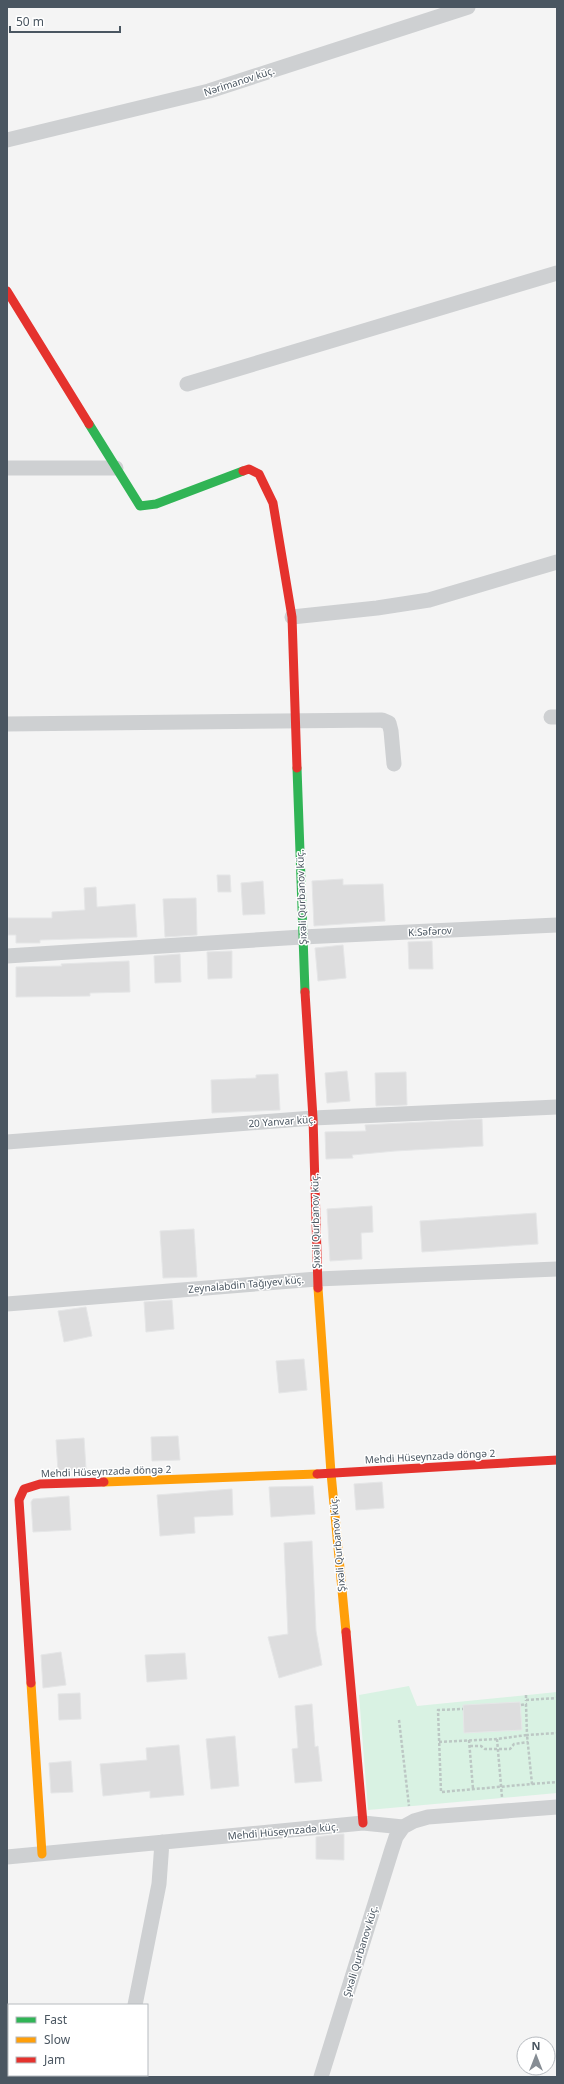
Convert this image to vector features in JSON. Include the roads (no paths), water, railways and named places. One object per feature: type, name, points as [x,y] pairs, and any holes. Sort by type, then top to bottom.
[{"type":"street","name":"Nərimanov küç.","points":[[7,140],[202,93],[468,7]]},
{"type":"street","points":[[187,384],[557,273]]},
{"type":"street","points":[[7,291],[116,468]]},
{"type":"street","points":[[7,468],[116,468]]},
{"type":"street","name":"Şıxəli Qurbanov küç.","points":[[116,468],[140,506],[156,504],[249,469],[260,474],[273,502],[292,617],[294,721],[302,938],[313,1118],[317,1279],[331,1473],[363,1823]]},
{"type":"street","points":[[292,617],[377,608],[429,600],[557,562]]},
{"type":"street","points":[[7,724],[382,720],[389,723],[391,730],[394,764]]},
{"type":"street","name":"K.Səfərov","points":[[7,956],[302,938],[557,925]]},
{"type":"street","name":"20 Yanvar küç.","points":[[7,1142],[313,1118],[557,1107]]},
{"type":"street","name":"Zeynalabdin Tağıyev küç.","points":[[7,1304],[317,1279],[557,1269]]},
{"type":"street","name":"Mehdi Hüseynzadə döngə 2","points":[[42,1854],[19,1500],[24,1489],[40,1484],[331,1473],[557,1460]]},
{"type":"street","name":"Mehdi Hüseynzadə küç.","points":[[7,1857],[363,1823],[403,1827],[414,1821],[428,1817],[557,1807]]},
{"type":"street","name":"Şıxəli Qurbanov küç.","points":[[321,2077],[392,1849],[403,1827]]},
{"type":"street","points":[[135,2004],[159,1884],[162,1842]]}]
